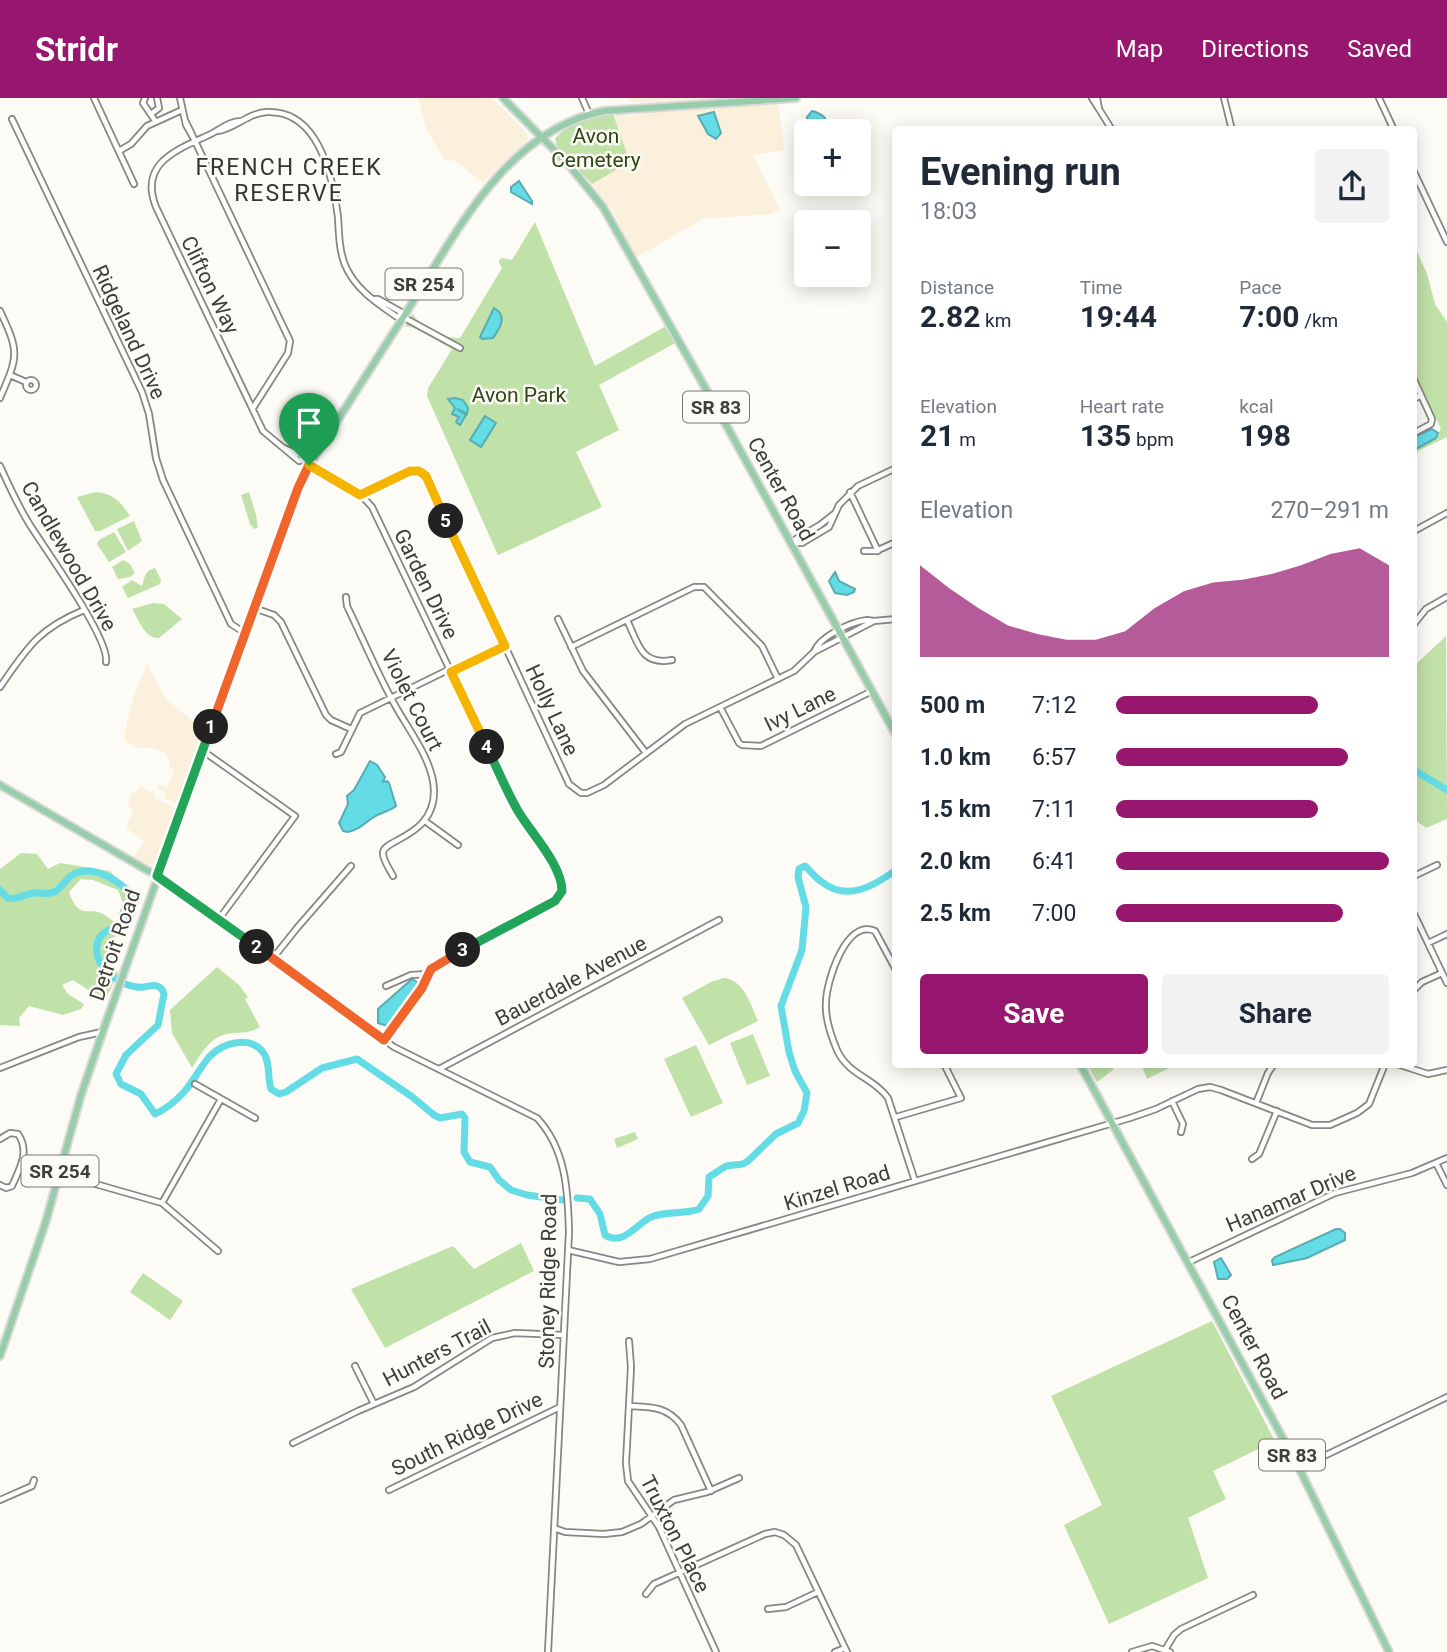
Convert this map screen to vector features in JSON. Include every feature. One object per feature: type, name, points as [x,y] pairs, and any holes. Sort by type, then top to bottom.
[{"type":"main road","name":"Center Road","points":[[503,98],[583,180],[603,207],[793,544],[892,728]]},
{"type":"main road","name":"Detroit Road","points":[[0,1356],[37,1247],[83,1088],[306,462],[482,196],[512,162],[542,137],[589,114],[619,109],[722,100],[796,98]]},
{"type":"main road","points":[[0,785],[157,876]]},
{"type":"main road","name":"Center Road","points":[[1082,1068],[1299,1468],[1389,1652]]},
{"type":"street","points":[[94,98],[134,184]]},
{"type":"street","points":[[145,98],[142,102],[156,122]]},
{"type":"street","points":[[151,114],[159,108],[157,98]]},
{"type":"street","points":[[180,98],[186,125],[290,341],[288,353],[253,409]]},
{"type":"street","points":[[582,98],[589,114]]},
{"type":"street","points":[[1095,98],[1096,107],[1110,126]]},
{"type":"street","points":[[1224,98],[1231,126]]},
{"type":"street","points":[[1379,98],[1392,126]]},
{"type":"street","points":[[119,150],[129,145],[146,128],[182,110]]},
{"type":"street","name":"Clifton Way","points":[[306,462],[299,461],[265,434],[153,200],[153,178],[162,162],[173,152],[259,113],[278,113],[295,120],[312,135],[327,170],[334,193],[340,244],[346,265],[362,290],[397,316],[402,316],[460,348]]},
{"type":"street","name":"Ridgeland Drive","points":[[12,120],[142,392],[149,414],[156,458],[165,485],[231,624],[245,633]]},
{"type":"street","points":[[1417,178],[1447,242]]},
{"type":"street","points":[[0,311],[16,350],[14,364],[0,398]]},
{"type":"street","points":[[10,375],[26,382]]},
{"type":"street","points":[[1417,387],[1432,419],[1432,424],[1417,432]]},
{"type":"street","points":[[1417,398],[1421,396]]},
{"type":"street","name":"Garden Drive","points":[[306,462],[360,495],[372,508],[514,804],[538,839],[560,880],[562,891],[555,901],[436,965],[428,974]]},
{"type":"street","name":"Candlewood Drive","points":[[0,466],[28,523],[84,610],[104,647],[106,662]]},
{"type":"street","points":[[793,544],[796,539],[834,514],[850,492],[858,486],[892,470]]},
{"type":"street","name":"Holly Lane","points":[[360,495],[412,471],[424,474],[569,783],[578,792],[584,794],[596,790],[646,753]]},
{"type":"street","points":[[850,492],[878,551]]},
{"type":"street","points":[[1417,529],[1447,513]]},
{"type":"street","points":[[864,551],[878,551],[892,544]]},
{"type":"street","points":[[571,647],[694,587],[704,587],[762,646],[778,679]]},
{"type":"street","name":"Violet Court","points":[[346,597],[347,606],[432,778],[433,800],[425,821]]},
{"type":"street","points":[[1417,620],[1426,609],[1447,597]]},
{"type":"street","points":[[254,608],[279,619],[326,715],[351,729]]},
{"type":"street","points":[[0,687],[40,634],[58,621],[84,610]]},
{"type":"street","points":[[558,619],[586,675],[646,753],[685,724],[798,668],[814,652],[841,635],[874,621],[892,619]]},
{"type":"street","points":[[627,620],[645,655],[657,662],[672,660]]},
{"type":"street","points":[[336,754],[341,752],[360,713],[505,646]]},
{"type":"street","name":"Ivy Lane","points":[[720,707],[739,743],[761,746],[872,691]]},
{"type":"street","points":[[202,750],[295,816],[219,919]]},
{"type":"street","points":[[393,876],[383,855],[385,848],[409,835],[425,821],[458,845]]},
{"type":"street","points":[[1417,875],[1437,865]]},
{"type":"street","points":[[273,958],[351,866]]},
{"type":"street","name":"Stoney Ridge Road","points":[[157,876],[384,1040],[537,1118],[552,1139],[565,1175],[568,1250],[548,1652]]},
{"type":"street","name":"Bauerdale Avenue","points":[[438,1069],[719,920]]},
{"type":"street","points":[[1417,920],[1447,983]]},
{"type":"street","points":[[892,963],[875,931],[862,930],[846,942],[833,971],[826,997],[828,1020],[838,1053],[853,1071],[882,1089],[888,1098],[915,1181]]},
{"type":"street","points":[[1428,943],[1447,934]]},
{"type":"street","points":[[1417,987],[1442,973]]},
{"type":"street","points":[[384,1040],[422,988],[428,974],[414,974],[386,986]]},
{"type":"street","points":[[0,1068],[79,1037],[103,1031]]},
{"type":"street","points":[[896,1117],[961,1098],[946,1068]]},
{"type":"street","points":[[1256,1103],[1271,1068]]},
{"type":"street","name":"Kinzel Road","points":[[568,1250],[619,1262],[650,1259],[1113,1123],[1198,1089],[1210,1087],[1315,1126],[1336,1123],[1369,1104],[1383,1068]]},
{"type":"street","points":[[1409,1068],[1428,1074],[1447,1070]]},
{"type":"street","points":[[195,1084],[255,1118]]},
{"type":"street","points":[[162,1203],[221,1098]]},
{"type":"street","points":[[1172,1101],[1183,1124],[1181,1132]]},
{"type":"street","points":[[1252,1159],[1259,1154],[1277,1111]]},
{"type":"street","points":[[0,1139],[13,1132],[20,1136],[24,1155],[12,1186],[6,1188],[0,1185]]},
{"type":"street","name":"Hanamar Drive","points":[[1189,1262],[1335,1193],[1412,1172],[1447,1158]]},
{"type":"street","points":[[1436,1163],[1447,1185]]},
{"type":"street","points":[[22,1164],[162,1203],[218,1251]]},
{"type":"street","name":"Hunters Trail","points":[[293,1443],[414,1387],[497,1336],[515,1333],[564,1335]]},
{"type":"street","name":"Truxton Place","points":[[629,1342],[627,1477],[631,1489],[652,1516],[716,1652]]},
{"type":"street","points":[[355,1366],[374,1404]]},
{"type":"street","points":[[1299,1468],[1447,1397]]},
{"type":"street","points":[[629,1406],[657,1408],[675,1418],[681,1425],[711,1491]]},
{"type":"street","name":"South Ridge Drive","points":[[388,1490],[560,1407]]},
{"type":"street","points":[[554,1531],[619,1533],[637,1526],[674,1500],[711,1491],[739,1478]]},
{"type":"street","points":[[0,1500],[32,1486],[34,1480]]},
{"type":"street","points":[[646,1594],[654,1584],[765,1534],[775,1532],[786,1535],[795,1543],[846,1650],[835,1652]]},
{"type":"street","points":[[768,1609],[786,1607],[818,1592]]},
{"type":"street","points":[[1132,1652],[1148,1646],[1167,1651],[1178,1630],[1253,1595]]},
{"type":"shaded area","points":[[418,98],[492,98],[526,132],[528,140],[482,183],[453,160],[445,161],[427,131]]},
{"type":"shaded area","points":[[628,98],[724,98],[629,102]]},
{"type":"shaded area","points":[[778,103],[784,150],[753,155],[780,210],[769,214],[703,219],[635,258],[613,210],[592,184],[630,161],[613,114],[631,116],[654,111]]},
{"type":"shaded area","points":[[147,664],[166,699],[204,730],[177,803],[164,798],[165,792],[157,788],[159,784],[167,788],[174,771],[169,767],[170,760],[164,752],[154,748],[139,748],[126,741],[124,736],[133,698]]},
{"type":"shaded area","points":[[141,786],[155,794],[154,797],[175,808],[154,864],[150,866],[133,858],[144,841],[126,828],[133,812],[128,807],[131,794]]},
{"type":"green space","name":"Avon Cemetery","points":[[613,114],[630,162],[592,184],[557,146],[555,139],[574,125]]},
{"type":"green space","name":"Avon Park","points":[[535,222],[595,366],[668,325],[677,342],[599,385],[619,430],[576,452],[602,507],[498,555],[427,396],[428,388],[452,349],[414,328],[405,326],[413,313],[420,323],[433,331],[460,338],[502,268],[499,260],[512,260]]},
{"type":"green space","points":[[1417,252],[1427,274],[1435,304],[1447,322],[1447,437],[1417,452],[1417,448],[1436,438],[1441,429],[1417,377]]},
{"type":"green space","points":[[96,492],[116,499],[130,516],[95,531],[77,497]]},
{"type":"green space","points":[[249,492],[258,528],[254,529],[241,495]]},
{"type":"green space","points":[[134,521],[142,541],[128,551],[117,529]]},
{"type":"green space","points":[[114,532],[126,552],[109,562],[97,544],[99,540]]},
{"type":"green space","points":[[123,560],[130,564],[135,573],[130,577],[118,579],[112,567]]},
{"type":"green space","points":[[155,568],[161,580],[160,584],[128,598],[122,587],[132,580],[142,586],[147,573]]},
{"type":"green space","points":[[153,603],[164,604],[182,619],[159,638],[146,632],[132,609]]},
{"type":"green space","points":[[1446,636],[1447,819],[1426,828],[1417,821],[1417,663]]},
{"type":"green space","points":[[21,853],[37,854],[48,869],[60,863],[110,871],[126,888],[141,898],[132,921],[118,915],[123,903],[118,890],[93,880],[81,879],[69,892],[76,907],[103,914],[127,930],[111,939],[112,964],[118,973],[105,1001],[73,980],[62,985],[68,994],[84,1004],[81,1009],[63,1015],[29,1006],[19,1018],[20,1026],[0,1025],[0,869]]},
{"type":"green space","points":[[217,967],[239,985],[248,997],[245,999],[260,1027],[216,1039],[206,1047],[192,1068],[172,1033],[170,1010]]},
{"type":"green space","points":[[724,978],[742,988],[758,1021],[709,1045],[682,998]]},
{"type":"green space","points":[[753,1034],[770,1076],[747,1085],[730,1043]]},
{"type":"green space","points":[[696,1045],[723,1103],[691,1117],[664,1059]]},
{"type":"green space","points":[[1089,1068],[1113,1068],[1113,1070],[1097,1082]]},
{"type":"green space","points":[[1143,1068],[1169,1068],[1147,1079]]},
{"type":"green space","points":[[635,1132],[638,1139],[617,1148],[614,1139]]},
{"type":"green space","points":[[521,1243],[534,1271],[385,1348],[351,1289],[453,1246],[474,1269]]},
{"type":"green space","points":[[143,1273],[183,1301],[170,1320],[130,1292]]},
{"type":"green space","points":[[1212,1321],[1275,1441],[1213,1471],[1226,1499],[1188,1518],[1208,1578],[1109,1624],[1064,1525],[1102,1505],[1051,1396]]},
{"type":"water","points":[[812,111],[825,119],[807,119]]},
{"type":"water","points":[[714,112],[721,133],[716,139],[708,134],[698,116]]},
{"type":"water","points":[[519,181],[532,204],[511,192],[511,187]]},
{"type":"water","points":[[494,308],[502,318],[500,326],[493,338],[482,339],[480,337]]},
{"type":"water","points":[[448,399],[463,400],[468,408],[467,414],[457,409],[466,415],[460,425],[456,422],[459,417],[452,414],[455,408]]},
{"type":"water","points":[[485,416],[496,423],[481,447],[470,440]]},
{"type":"water","points":[[1432,429],[1438,433],[1436,438],[1417,448],[1417,436]]},
{"type":"water","points":[[835,572],[839,581],[855,589],[854,592],[847,595],[835,593],[829,581]]},
{"type":"water","points":[[370,761],[377,765],[385,777],[383,782],[389,783],[396,806],[355,830],[343,831],[339,823],[348,804],[347,796],[354,790]]},
{"type":"water","points":[[412,979],[417,982],[417,987],[391,1024],[387,1026],[378,1023],[378,1009]]},
{"type":"water","points":[[1336,1229],[1345,1233],[1345,1240],[1307,1258],[1273,1265],[1272,1260],[1275,1257]]},
{"type":"water","points":[[1221,1258],[1231,1275],[1227,1279],[1218,1279],[1214,1262]]},
{"type":"waterway","points":[[1417,772],[1447,790]]},
{"type":"waterway","points":[[577,1198],[590,1199],[600,1214],[605,1235],[611,1238],[623,1237],[649,1218],[699,1209],[708,1196],[709,1177],[726,1166],[748,1161],[776,1134],[798,1123],[804,1111],[807,1093],[795,1071],[789,1052],[781,1006],[802,950],[806,907],[798,877],[799,869],[805,866],[817,879],[841,891],[860,890],[892,873]]},
{"type":"waterway","points":[[0,890],[11,899],[32,893],[50,893],[56,891],[73,874],[92,871],[108,876],[134,897],[128,922],[103,934],[97,942],[96,950],[104,969],[114,977],[137,987],[156,986],[162,989],[164,994],[158,1025],[126,1055],[116,1074],[121,1084],[141,1094],[155,1114],[188,1088],[215,1051],[236,1043],[251,1044],[263,1052],[271,1089],[279,1094],[322,1068],[357,1059],[434,1115],[440,1118],[462,1114],[465,1118],[464,1152],[470,1162],[490,1167],[499,1180],[511,1190],[562,1200]]},
{"type":"district","name":"FRENCH CREEK RESERVE","points":[[289,180]]},
{"type":"route","points":[[309,465],[360,495],[412,471],[419,471],[426,476],[505,646],[451,672],[514,804],[538,839],[562,887],[562,893],[557,900],[433,967],[422,988],[384,1040],[157,876],[298,488],[309,465]]}]
